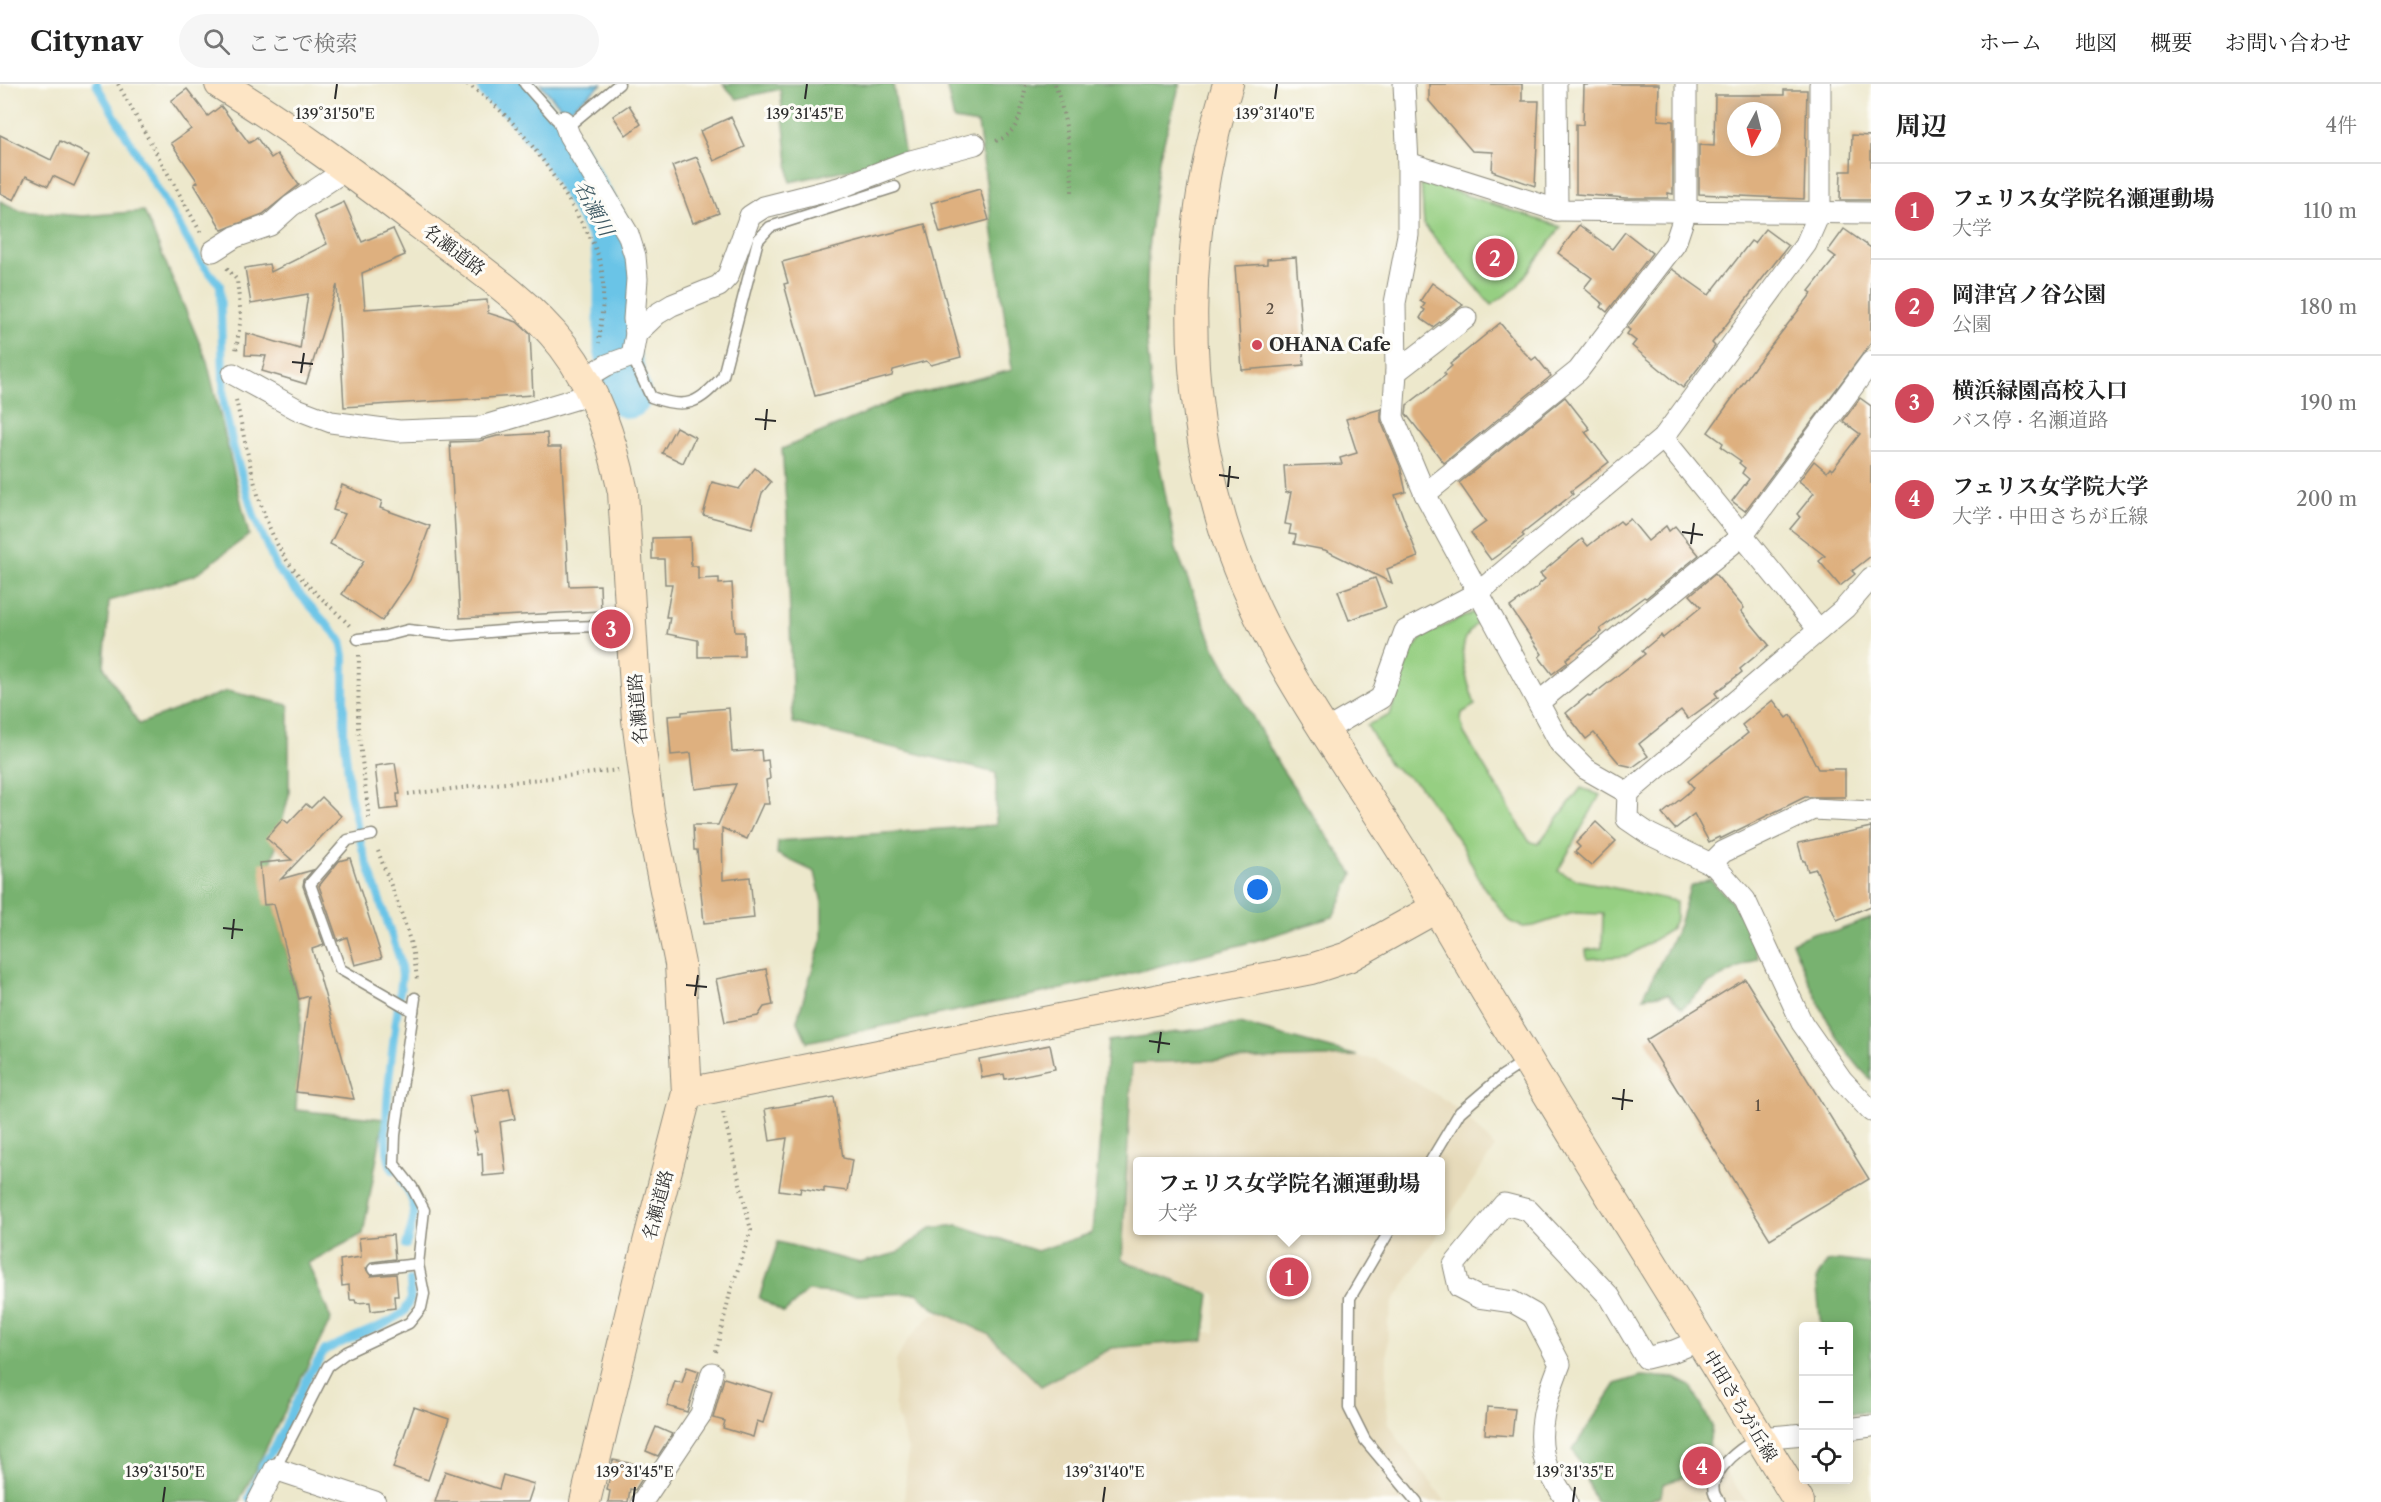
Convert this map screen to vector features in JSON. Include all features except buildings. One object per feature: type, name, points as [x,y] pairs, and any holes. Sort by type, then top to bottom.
[{"type":"street","name":"名瀬道路","points":[[220,84],[273,116],[487,274],[597,376],[623,492],[637,720],[649,811],[680,964],[687,1093],[639,1277],[585,1502]]},
{"type":"street","name":"中田さちが丘線","points":[[1228,84],[1214,127],[1197,213],[1192,278],[1194,373],[1204,452],[1227,536],[1250,600],[1286,667],[1701,1340],[1798,1502]]},
{"type":"street","points":[[1404,84],[1408,164],[1408,236],[1395,303],[1396,372],[1393,417],[1425,494],[1560,743],[1587,769],[1628,793]]},
{"type":"street","points":[[1556,84],[1557,210]]},
{"type":"street","points":[[1425,494],[1578,370],[1675,244],[1686,211],[1686,84]]},
{"type":"street","points":[[1326,730],[1381,698],[1405,631],[1479,592],[1663,438],[1806,244],[1820,212],[1820,84]]},
{"type":"street","points":[[233,374],[297,409],[331,422],[399,431],[478,428],[597,376],[632,356],[636,334],[634,319],[636,256],[628,234],[569,135],[564,121]]},
{"type":"street","points":[[636,334],[657,314],[672,305],[719,286],[728,276],[750,216],[764,207],[839,188],[907,162],[975,144]]},
{"type":"street","points":[[1408,164],[1557,210],[1871,213]]},
{"type":"street","points":[[213,251],[235,237],[270,225],[291,206],[347,169]]},
{"type":"street","points":[[1396,372],[1466,318]]},
{"type":"street","points":[[1539,702],[1743,535],[1871,362]]},
{"type":"street","points":[[1663,438],[1819,630]]},
{"type":"street","points":[[1867,591],[1628,793],[1627,819],[1649,834],[1715,866],[1745,900],[1802,1023],[1842,1080],[1871,1111]]},
{"type":"street","points":[[1711,864],[1723,852],[1813,809],[1871,812]]},
{"type":"street","points":[[687,1093],[1311,969],[1348,957],[1436,908]]},
{"type":"street","points":[[1567,1502],[1548,1468],[1541,1442],[1546,1399],[1560,1364],[1534,1314],[1513,1302],[1478,1297],[1459,1287],[1454,1265],[1504,1204],[1528,1210],[1610,1297],[1646,1358],[1674,1351],[1701,1340]]},
{"type":"street","points":[[642,1502],[701,1414],[712,1373]]},
{"type":"street","points":[[1853,1428],[1871,1426]]},
{"type":"street","points":[[1760,1438],[1799,1434]]},
{"type":"street","points":[[258,1502],[275,1468],[375,1502]]},
{"type":"lane","points":[[525,84],[556,119],[572,123],[620,84]]},
{"type":"lane","points":[[632,356],[651,397],[672,405],[695,402],[710,391],[723,376],[758,240],[770,227],[895,187]]},
{"type":"lane","points":[[357,639],[385,636],[408,630],[453,635],[538,628],[632,625]]},
{"type":"lane","points":[[369,836],[348,840],[310,884],[340,969],[413,1011]]},
{"type":"lane","points":[[275,1468],[328,1366],[347,1352],[409,1323],[421,1308],[424,1294],[418,1263],[424,1210],[412,1187],[394,1164],[395,1135],[415,998]]},
{"type":"lane","points":[[1432,1157],[1460,1112],[1502,1076],[1527,1060]]},
{"type":"lane","points":[[1387,1235],[1350,1298],[1349,1408],[1365,1440],[1417,1502]]},
{"type":"lane","points":[[373,1269],[418,1263]]},
{"type":"lane","points":[[1720,1502],[1713,1493],[1712,1486],[1717,1474],[1742,1447],[1760,1438]]},
{"type":"path","points":[[118,84],[207,245],[237,280],[241,317],[232,382],[247,458],[272,533],[290,565],[350,625],[357,639],[358,728],[369,836],[405,927],[416,967],[415,998]]},
{"type":"path","points":[[467,84],[488,98],[534,146],[549,165],[595,244],[601,268],[602,290],[597,376]]},
{"type":"path","points":[[975,144],[999,140],[1011,134],[1016,126],[1026,84]]},
{"type":"path","points":[[1055,84],[1068,135],[1072,162],[1072,194]]},
{"type":"path","points":[[408,794],[643,768]]},
{"type":"path","points":[[712,1373],[730,1293],[751,1230],[722,1107]]},
{"type":"shaded area","points":[[1289,1050],[1376,1059],[1447,1101],[1495,1147],[1445,1223],[1445,1157],[1133,1157],[1133,1235],[1437,1235],[1394,1300],[1388,1321],[1386,1403],[1389,1423],[1403,1446],[1446,1502],[904,1502],[908,1451],[894,1403],[896,1361],[905,1344],[933,1314],[954,1311],[1151,1325],[1215,1333],[1216,1294],[1122,1260],[1132,1063]]},
{"type":"shaded area","points":[[1711,1451],[1747,1502],[1592,1502],[1653,1480]]},
{"type":"green space","points":[[723,84],[893,84],[905,157],[790,182],[780,89],[737,99]]},
{"type":"green space","points":[[946,84],[1180,84],[1159,159],[1148,249],[1146,333],[1157,452],[1176,549],[1213,645],[1281,768],[1353,874],[1333,917],[1255,941],[1110,979],[807,1042],[797,1020],[822,938],[822,903],[815,872],[777,854],[778,841],[996,825],[996,773],[793,723],[787,516],[782,449],[903,397],[1012,370],[978,124],[954,120]]},
{"type":"green space","points":[[1421,180],[1561,227],[1516,288],[1491,305],[1424,225]]},
{"type":"green space","points":[[0,201],[21,211],[83,216],[144,211],[207,361],[249,535],[195,575],[109,601],[104,667],[139,724],[227,691],[289,705],[289,795],[268,877],[301,1009],[296,1110],[384,1119],[363,1234],[308,1263],[331,1319],[239,1502],[0,1502]]},
{"type":"green space","points":[[1474,612],[1481,620],[1471,629],[1466,638],[1463,660],[1475,705],[1462,713],[1461,721],[1464,733],[1529,841],[1538,844],[1581,788],[1600,795],[1558,871],[1577,880],[1676,901],[1676,918],[1670,930],[1628,956],[1587,959],[1586,950],[1602,948],[1603,914],[1573,913],[1534,926],[1522,927],[1510,921],[1482,885],[1462,845],[1419,785],[1390,765],[1367,725],[1390,715],[1410,653],[1423,636]]},
{"type":"green space","points":[[1710,879],[1731,901],[1748,926],[1758,958],[1708,984],[1682,1008],[1668,994],[1643,997],[1679,925],[1690,887]]},
{"type":"green space","points":[[1871,918],[1871,1080],[1834,1033],[1792,942],[1815,932],[1834,932]]},
{"type":"green space","points":[[1240,1024],[1357,1056],[1132,1063],[1122,1260],[1210,1294],[1204,1340],[1112,1348],[1041,1386],[988,1334],[932,1307],[917,1293],[859,1295],[808,1291],[784,1313],[759,1298],[778,1242],[860,1263],[897,1253],[931,1228],[958,1225],[1037,1251],[1092,1233],[1108,1041]]},
{"type":"green space","points":[[1839,1260],[1871,1264],[1871,1412],[1853,1412],[1853,1322],[1821,1322],[1816,1279],[1827,1262]]},
{"type":"green space","points":[[1641,1376],[1675,1378],[1691,1386],[1712,1426],[1705,1470],[1663,1484],[1661,1496],[1645,1502],[1596,1502],[1573,1449],[1616,1384]]},
{"type":"water","points":[[540,84],[602,84],[570,109],[562,108]]},
{"type":"waterway","points":[[96,84],[200,261],[220,285],[224,405],[234,449],[254,516],[277,569],[341,640],[344,656],[344,735],[350,793],[362,848],[400,960],[402,976],[387,1108],[388,1156],[393,1170]]},
{"type":"waterway","name":"名瀬川","points":[[499,84],[520,100],[565,155],[612,235],[616,283],[616,348],[629,396]]},
{"type":"waterway","points":[[402,1182],[411,1198],[414,1213],[406,1245]]},
{"type":"waterway","points":[[249,1498],[263,1464],[276,1445],[310,1373],[325,1350],[389,1322],[404,1312],[411,1299],[410,1281]]},
{"type":"place","name":"岡津宮ノ谷公園","points":[[1495,258]]},
{"type":"place","name":"OHANA Cafe","points":[[1257,345]]},
{"type":"place","name":"横浜緑園高校入口","points":[[611,629]]},
{"type":"place","name":"フェリス女学院名瀬運動場","points":[[1289,1277]]},
{"type":"place","name":"フェリス女学院大学","points":[[1702,1466]]}]
